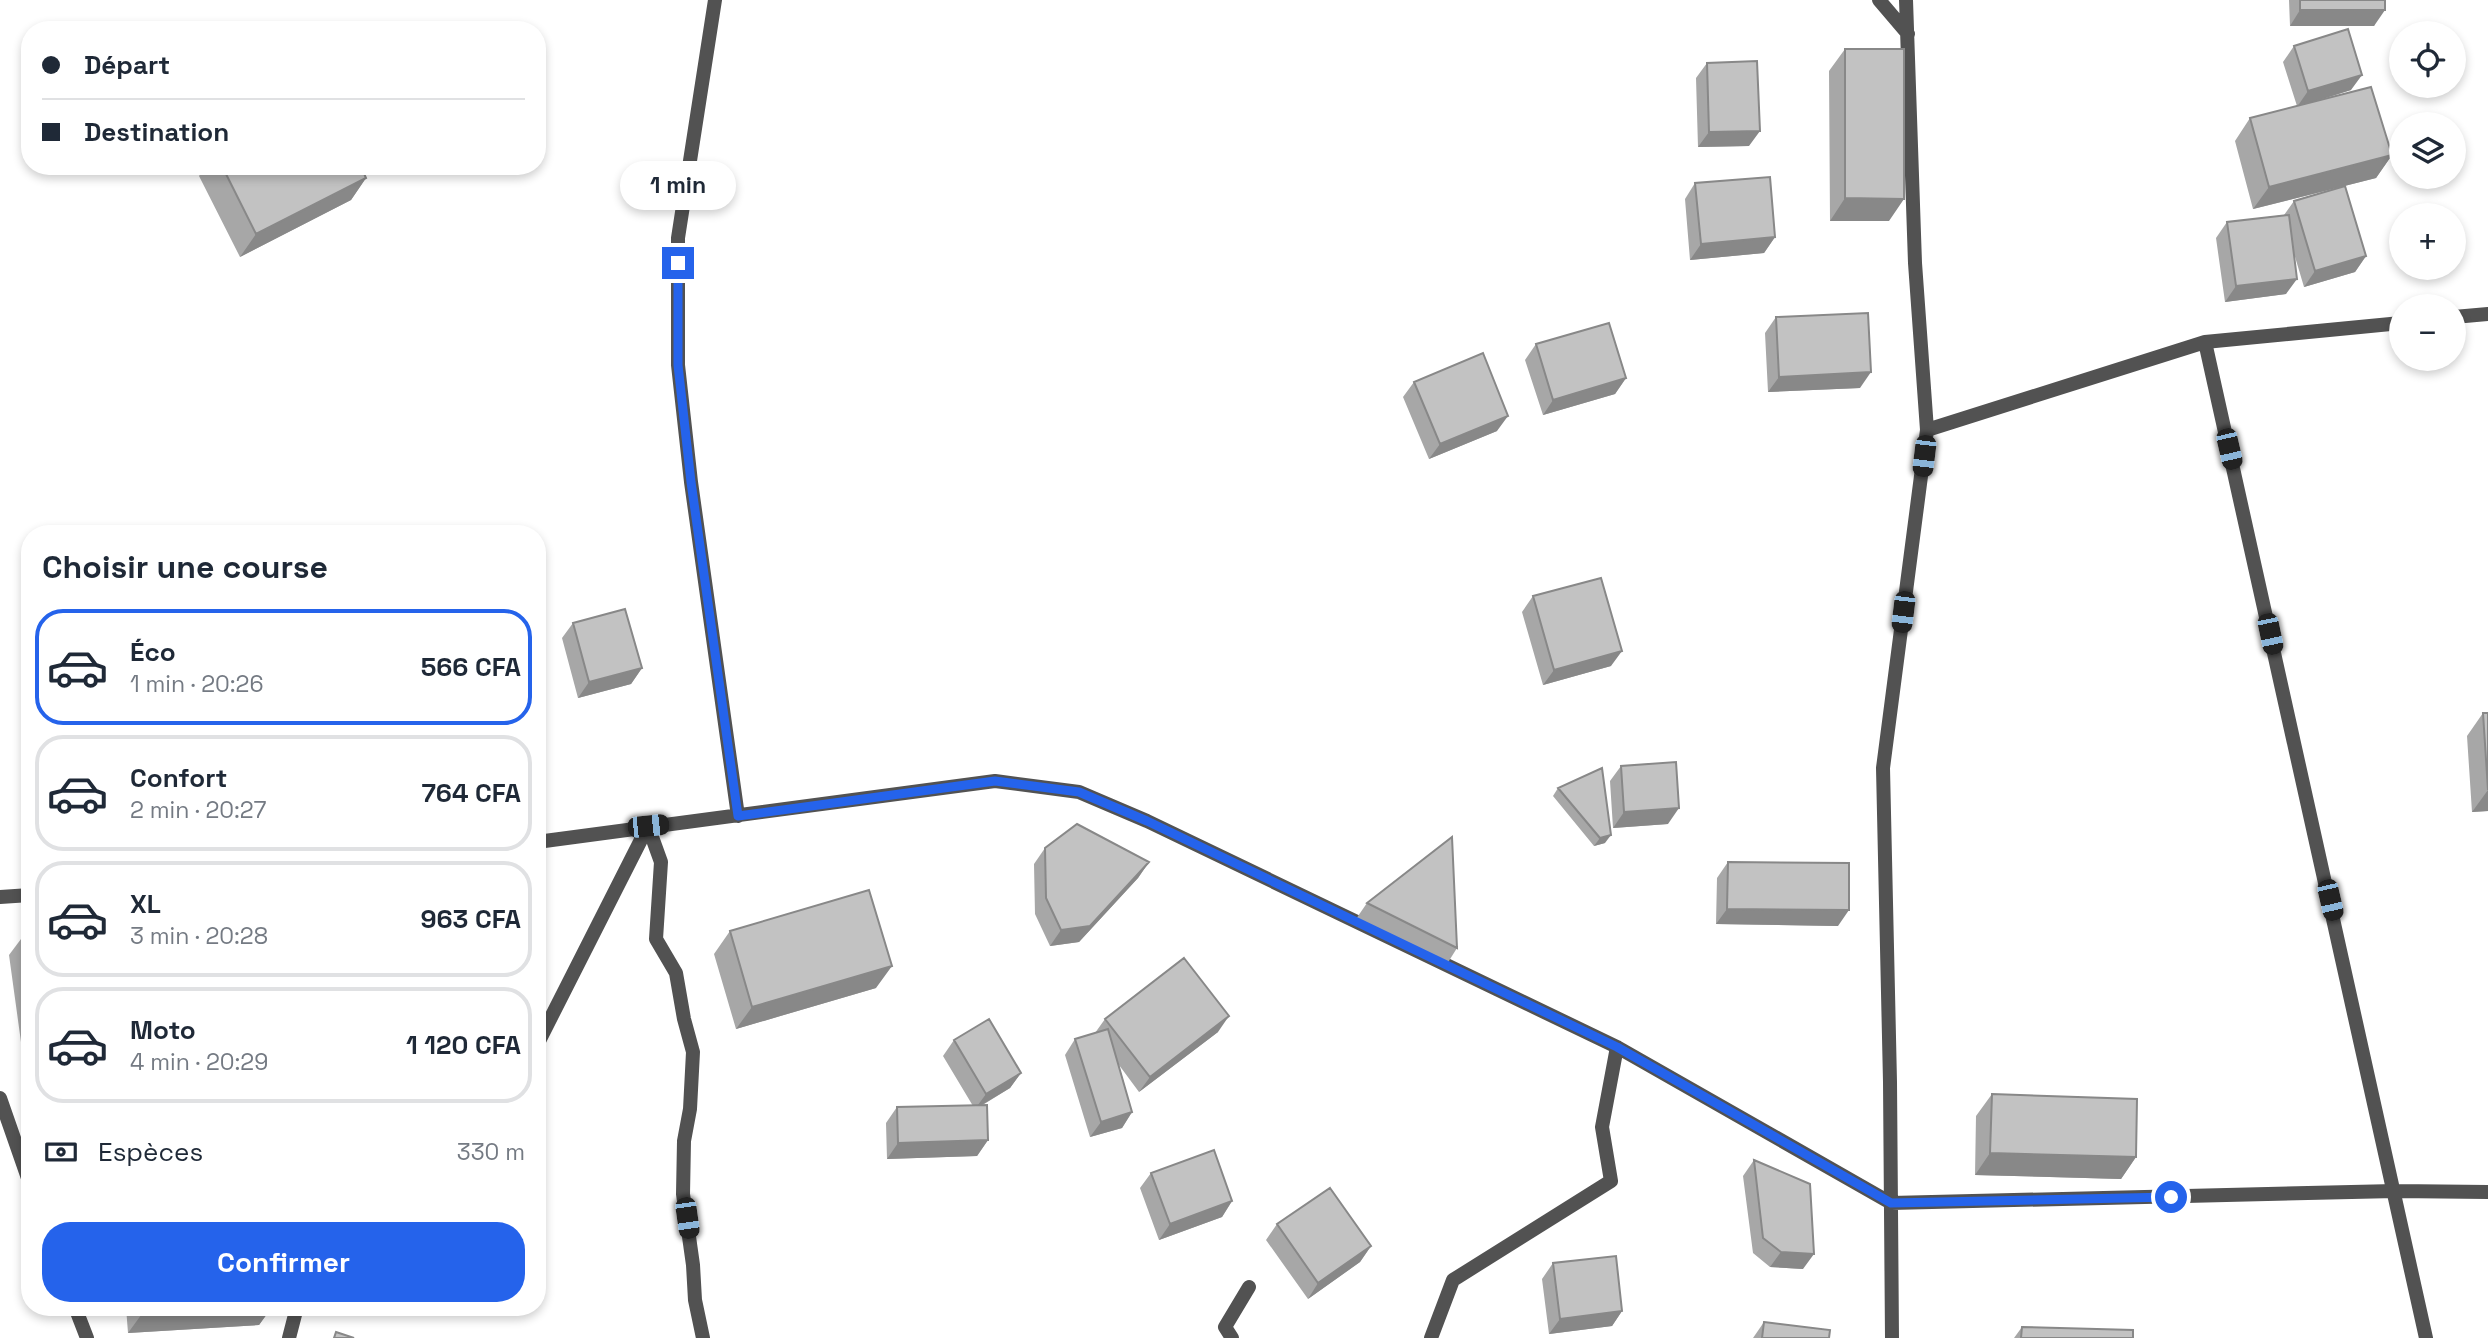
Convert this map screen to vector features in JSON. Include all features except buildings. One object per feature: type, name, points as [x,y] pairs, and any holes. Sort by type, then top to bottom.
[{"type":"street","points":[[715,0],[678,238],[678,365],[693,495],[738,816]]},
{"type":"street","points":[[1879,0],[1908,34]]},
{"type":"street","points":[[1892,1338],[1883,768],[1927,430],[1915,263],[1906,0]]},
{"type":"street","points":[[2466,316],[2488,314]]},
{"type":"street","points":[[1927,430],[2205,342],[2389,324]]},
{"type":"street","points":[[2205,342],[2427,1338]]},
{"type":"street","points":[[546,841],[995,781],[1079,792],[1147,821],[1617,1047],[1891,1203],[2395,1191],[2488,1192]]},
{"type":"street","points":[[546,1027],[648,826]]},
{"type":"street","points":[[648,826],[661,862],[656,939],[676,973],[693,1052],[690,1109],[684,1141],[683,1194],[695,1300],[703,1338]]},
{"type":"street","points":[[0,897],[21,896]]},
{"type":"street","points":[[1431,1338],[1453,1280],[1611,1181],[1602,1127],[1617,1047]]},
{"type":"street","points":[[0,1098],[21,1156]]},
{"type":"street","points":[[1232,1338],[1225,1327],[1249,1287]]},
{"type":"street","points":[[78,1316],[87,1338]]},
{"type":"street","points":[[289,1338],[295,1316]]},
{"type":"route","points":[[678,263],[678,365],[691,482],[738,816],[995,781],[1079,792],[1147,821],[1617,1047],[1891,1203],[2171,1197]]}]
